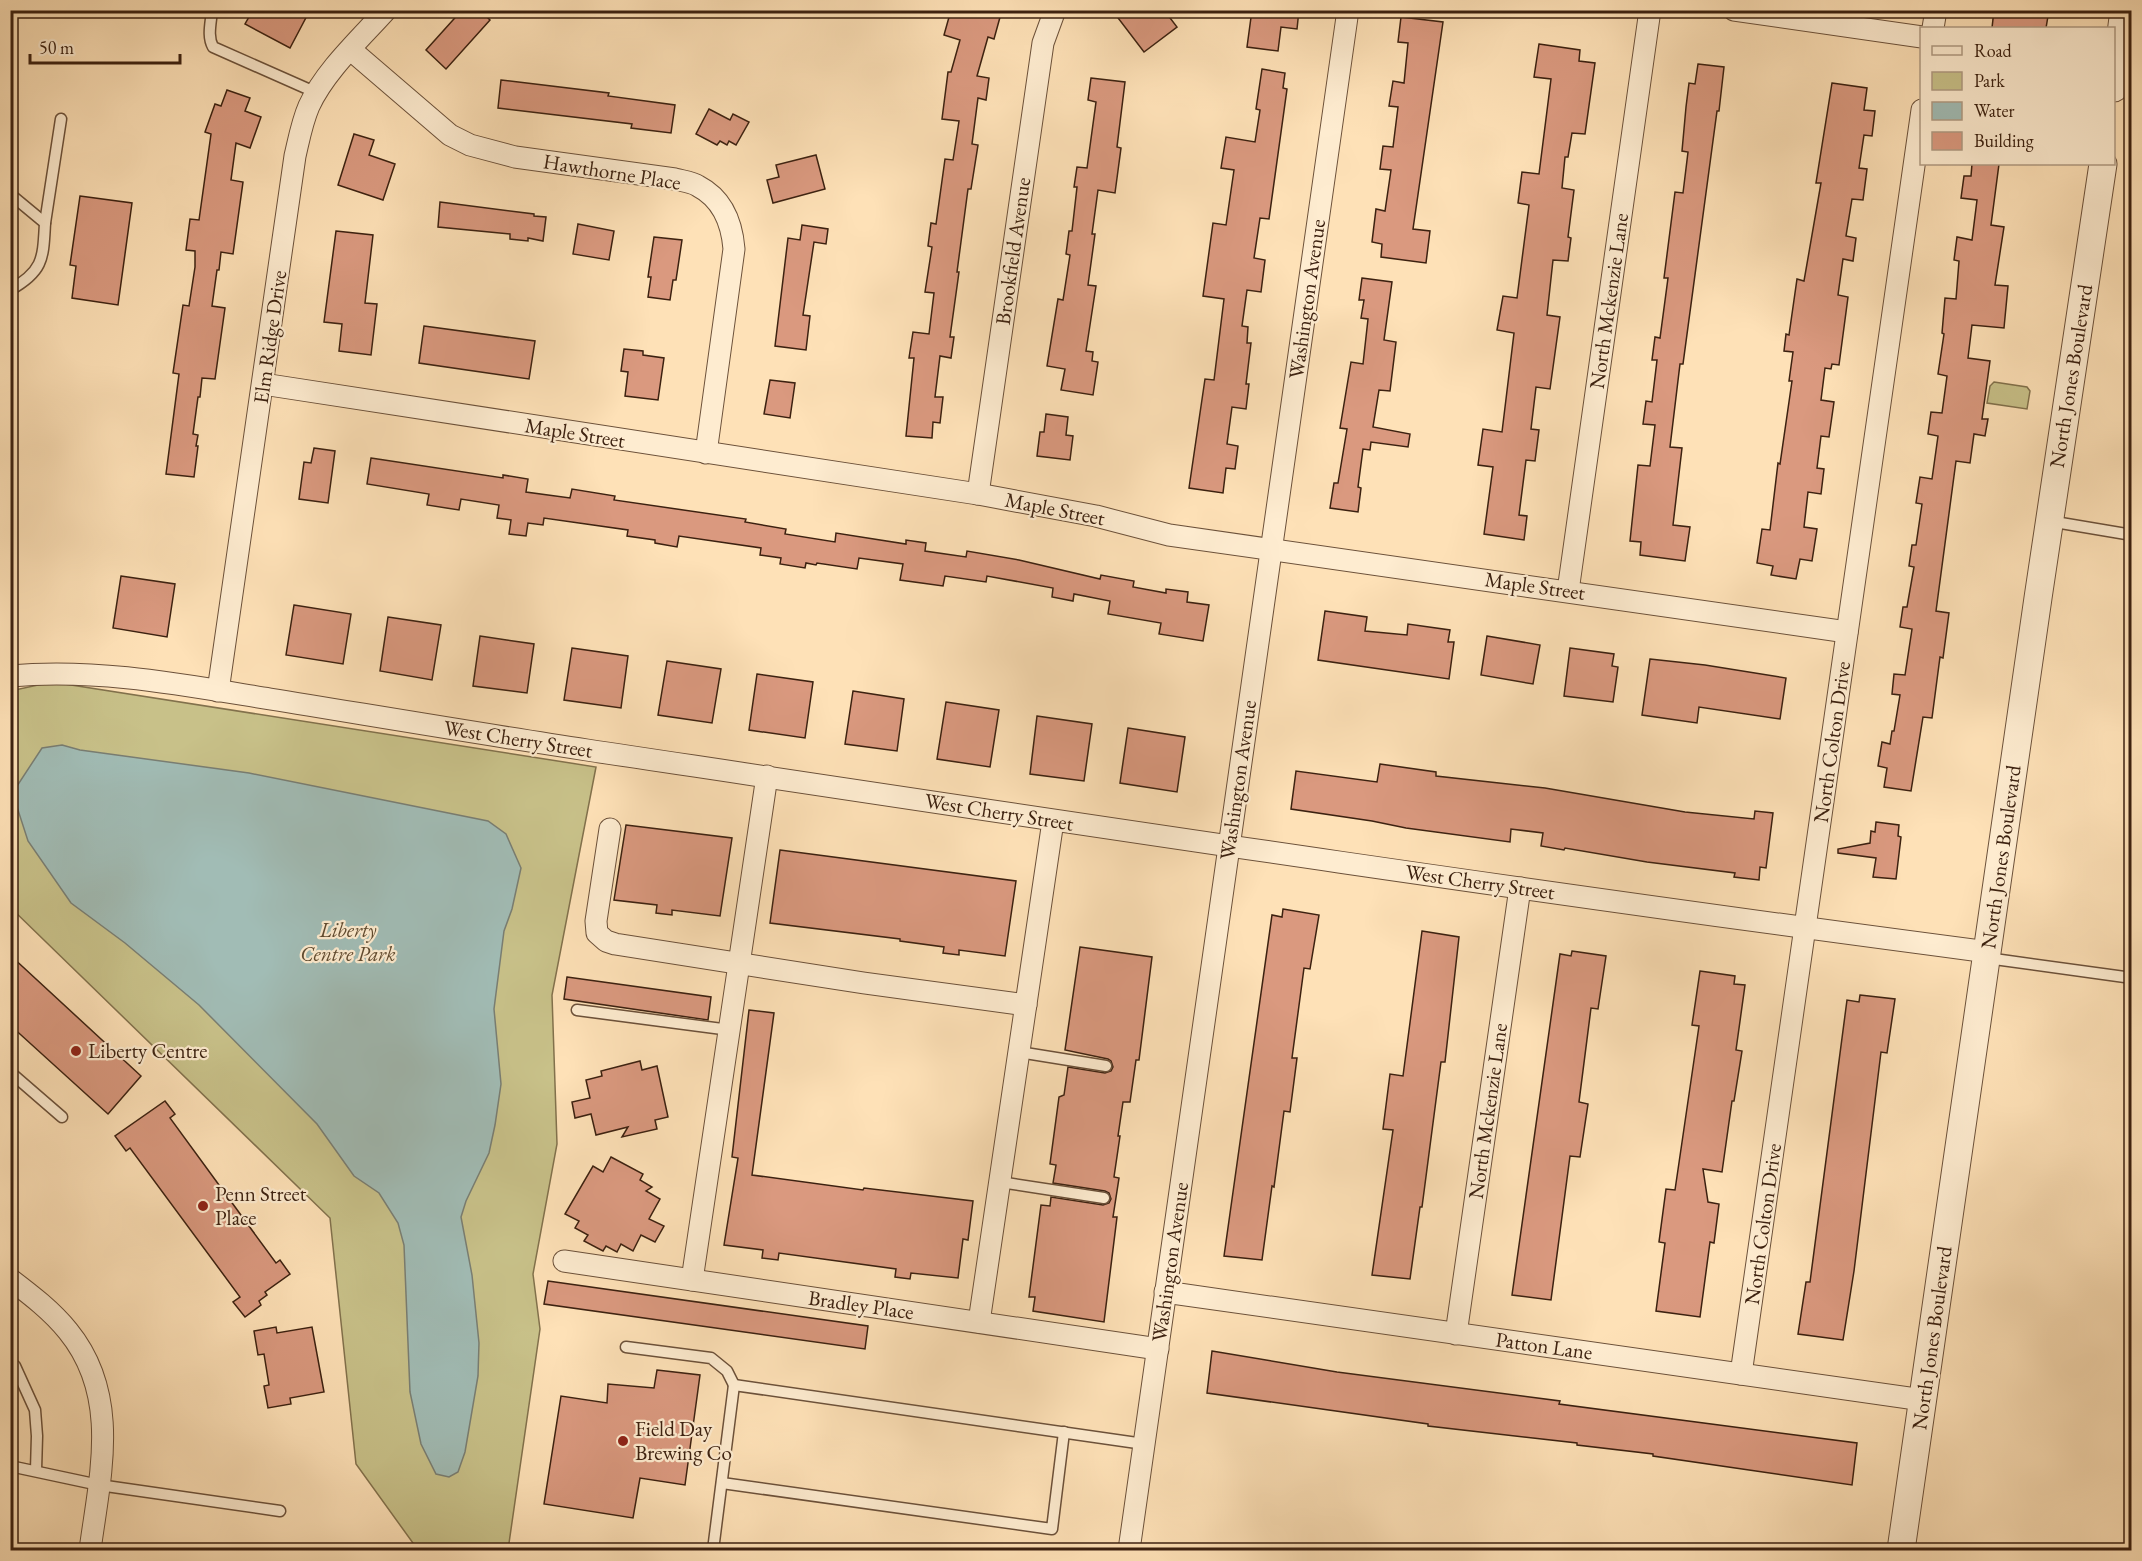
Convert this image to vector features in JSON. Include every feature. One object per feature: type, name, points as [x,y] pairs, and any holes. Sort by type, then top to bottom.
[{"type":"street","name":"Elm Ridge Drive","points":[[218,691],[295,156],[302,127],[309,106],[322,83],[386,10]]},
{"type":"street","name":"Brookfield Avenue","points":[[978,494],[1043,43],[1055,10]]},
{"type":"street","name":"Washington Avenue","points":[[1129,1551],[1348,10]]},
{"type":"street","name":"North Mckenzie Lane","points":[[1568,591],[1650,10]]},
{"type":"street","points":[[1734,10],[1920,37]]},
{"type":"street","points":[[1933,27],[1936,10]]},
{"type":"street","points":[[2115,80],[2124,10]]},
{"type":"street","name":"Hawthorne Place","points":[[351,50],[450,135],[470,145],[515,157],[675,179],[698,186],[724,210],[732,229],[734,249],[706,453]]},
{"type":"street","name":"North Colton Drive","points":[[1742,1374],[1920,124]]},
{"type":"street","name":"North Jones Boulevard","points":[[1901,1551],[2049,521],[2103,165]]},
{"type":"street","name":"Maple Street","points":[[263,384],[978,494],[1096,516],[1169,535],[1847,632]]},
{"type":"street","name":"West Cherry Street","points":[[10,676],[91,675],[195,686],[586,750],[1229,847],[1805,927],[1987,955]]},
{"type":"street","points":[[692,1280],[767,776]]},
{"type":"street","points":[[979,1322],[1053,820]]},
{"type":"street","points":[[610,829],[596,921],[597,933],[606,941],[740,964],[1026,1005]]},
{"type":"street","name":"North Mckenzie Lane","points":[[1456,1334],[1520,888]]},
{"type":"street","name":"Bradley Place","points":[[564,1261],[1158,1349]]},
{"type":"street","points":[[10,1279],[41,1303],[68,1331],[87,1360],[99,1396],[104,1430],[90,1551]]},
{"type":"street","name":"Patton Lane","points":[[1165,1293],[1923,1400]]},
{"type":"lane","points":[[212,10],[209,31],[213,47],[316,93]]},
{"type":"lane","points":[[10,290],[27,280],[43,259],[45,223],[61,119]]},
{"type":"lane","points":[[10,194],[45,223]]},
{"type":"lane","points":[[2049,521],[2132,535]]},
{"type":"lane","points":[[1987,955],[2132,978]]},
{"type":"lane","points":[[577,1010],[729,1030]]},
{"type":"lane","points":[[1019,1052],[1106,1066]]},
{"type":"lane","points":[[10,1072],[62,1117]]},
{"type":"lane","points":[[1000,1182],[1104,1198]]},
{"type":"lane","points":[[626,1347],[711,1358],[727,1371],[734,1384],[713,1551]]},
{"type":"lane","points":[[10,1362],[15,1366],[35,1410],[36,1470]]},
{"type":"lane","points":[[734,1384],[1144,1444]]},
{"type":"lane","points":[[722,1483],[1052,1529],[1064,1432]]},
{"type":"lane","points":[[10,1466],[99,1485],[280,1511]]},
{"type":"green space","points":[[1994,382],[2027,387],[2030,391],[2027,409],[1987,403],[1990,386]]},
{"type":"green space","name":"Liberty Centre Park","points":[[52,682],[596,767],[552,995],[557,1144],[533,1274],[540,1329],[508,1550],[418,1550],[356,1464],[330,1218],[11,908],[10,691]]},
{"type":"water","points":[[62,745],[80,750],[249,773],[488,821],[506,834],[521,868],[512,909],[504,931],[494,1009],[501,1084],[489,1153],[466,1201],[461,1217],[472,1275],[479,1343],[478,1376],[465,1452],[458,1472],[449,1477],[436,1474],[421,1444],[410,1392],[404,1245],[398,1223],[379,1193],[354,1176],[317,1124],[199,1005],[125,943],[71,903],[28,841],[17,807],[17,786],[42,748]]},
{"type":"building","points":[[253,10],[310,10],[290,48],[245,24]]},
{"type":"building","points":[[462,10],[480,10],[490,20],[446,69],[426,50]]},
{"type":"building","points":[[951,10],[963,10],[977,14],[978,10],[1002,10],[994,39],[988,37],[977,76],[989,78],[986,100],[978,98],[972,144],[978,145],[971,189],[968,189],[957,272],[959,272],[950,337],[954,337],[951,358],[940,356],[935,397],[943,397],[940,423],[933,422],[932,438],[906,436],[914,358],[909,358],[913,332],[929,334],[934,293],[925,292],[932,247],[928,246],[931,223],[936,224],[945,159],[953,160],[959,121],[942,119],[948,72],[951,72],[960,40],[944,35]]},
{"type":"building","points":[[1112,10],[1164,10],[1177,27],[1144,52]]},
{"type":"building","points":[[1252,10],[1299,10],[1297,29],[1281,27],[1278,51],[1247,47]]},
{"type":"building","points":[[1994,10],[2049,10],[2046,27],[1992,27]]},
{"type":"building","points":[[1401,17],[1443,22],[1413,229],[1430,231],[1426,263],[1381,257],[1382,244],[1372,242],[1376,209],[1385,211],[1391,170],[1380,169],[1383,146],[1393,147],[1398,107],[1389,106],[1393,81],[1404,83],[1408,43],[1398,42]]},
{"type":"building","points":[[1539,44],[1580,50],[1579,61],[1595,63],[1585,134],[1572,133],[1568,157],[1565,157],[1562,188],[1574,190],[1568,237],[1571,238],[1568,261],[1553,260],[1547,315],[1560,317],[1550,389],[1536,387],[1531,429],[1539,430],[1535,461],[1526,460],[1519,515],[1527,516],[1524,540],[1484,534],[1493,467],[1478,465],[1483,429],[1502,432],[1514,333],[1497,330],[1503,296],[1517,298],[1529,205],[1518,203],[1522,172],[1539,174],[1551,79],[1534,77]]},
{"type":"building","points":[[1698,64],[1724,67],[1670,447],[1682,448],[1673,525],[1690,527],[1685,561],[1640,555],[1641,542],[1630,541],[1638,465],[1650,466],[1655,425],[1643,424],[1646,401],[1652,402],[1657,360],[1652,360],[1655,337],[1660,338],[1668,278],[1664,278],[1675,192],[1683,193],[1688,152],[1682,151],[1689,83],[1695,84]]},
{"type":"building","points":[[1262,69],[1285,73],[1283,88],[1287,89],[1269,219],[1260,218],[1254,258],[1265,260],[1261,292],[1247,290],[1242,326],[1248,327],[1247,343],[1251,343],[1246,384],[1249,384],[1246,409],[1232,407],[1227,444],[1238,446],[1235,469],[1226,468],[1223,493],[1189,488],[1205,379],[1214,380],[1224,299],[1203,296],[1213,223],[1226,225],[1234,170],[1221,168],[1226,137],[1255,142],[1260,110],[1256,109]]},
{"type":"building","points":[[1091,78],[1125,82],[1117,147],[1121,148],[1115,193],[1098,190],[1092,234],[1095,234],[1088,285],[1096,286],[1086,351],[1093,352],[1092,361],[1098,362],[1093,395],[1061,390],[1065,369],[1047,366],[1058,299],[1063,300],[1070,255],[1066,254],[1069,231],[1072,231],[1077,167],[1087,168],[1096,102],[1088,100]]},
{"type":"building","points":[[501,80],[609,93],[608,96],[675,105],[671,133],[631,128],[632,124],[498,108]]},
{"type":"building","points":[[1832,83],[1867,88],[1864,110],[1875,111],[1872,136],[1864,135],[1859,168],[1867,169],[1863,200],[1852,199],[1846,236],[1856,238],[1853,261],[1843,259],[1838,295],[1848,297],[1839,365],[1832,364],[1831,369],[1825,368],[1821,400],[1834,402],[1829,437],[1821,436],[1817,468],[1824,469],[1821,494],[1808,492],[1804,527],[1817,529],[1812,561],[1800,559],[1796,579],[1771,575],[1773,566],[1757,563],[1762,529],[1770,530],[1778,463],[1780,464],[1792,381],[1789,381],[1793,352],[1784,351],[1786,334],[1789,335],[1797,279],[1804,281],[1821,183],[1816,183]]},
{"type":"building","points":[[227,90],[250,98],[245,111],[261,117],[250,148],[236,143],[231,180],[243,182],[233,254],[221,252],[219,270],[217,270],[212,306],[225,308],[215,379],[202,378],[200,397],[198,397],[193,434],[198,435],[194,477],[166,474],[179,374],[173,373],[183,305],[189,306],[195,267],[195,251],[186,250],[190,219],[199,220],[211,134],[205,132],[215,104],[221,106]]},
{"type":"building","points":[[709,109],[730,120],[733,114],[749,122],[736,145],[729,141],[727,145],[720,141],[717,145],[696,134]]},
{"type":"building","points":[[354,134],[374,140],[369,155],[395,164],[383,200],[338,185]]},
{"type":"building","points":[[816,155],[825,189],[773,203],[767,180],[779,177],[776,165]]},
{"type":"building","points":[[1972,165],[1999,165],[1991,225],[2004,227],[1995,285],[2008,286],[2004,328],[1972,325],[1968,358],[1990,361],[1982,419],[1988,419],[1985,436],[1974,434],[1970,463],[1956,461],[1936,611],[1949,613],[1943,658],[1940,657],[1932,718],[1923,717],[1911,791],[1884,787],[1887,768],[1878,766],[1882,742],[1890,744],[1892,731],[1894,731],[1900,695],[1892,694],[1894,674],[1905,675],[1912,629],[1900,627],[1903,607],[1907,607],[1914,567],[1909,566],[1912,545],[1916,545],[1922,504],[1916,503],[1920,477],[1932,479],[1938,436],[1928,434],[1931,412],[1942,413],[1947,376],[1938,374],[1944,334],[1942,333],[1945,298],[1956,299],[1959,261],[1954,260],[1957,237],[1972,240],[1977,200],[1961,198],[1964,176],[1971,176]]},
{"type":"building","points":[[80,196],[132,203],[118,305],[72,298],[76,266],[70,265]]},
{"type":"building","points":[[440,202],[546,217],[543,241],[528,238],[528,241],[510,239],[510,234],[438,227]]},
{"type":"building","points":[[578,224],[614,231],[609,260],[573,254]]},
{"type":"building","points":[[802,225],[828,229],[826,244],[814,242],[803,315],[810,316],[806,350],[775,346],[788,238],[800,240]]},
{"type":"building","points":[[336,231],[373,235],[365,303],[377,304],[371,355],[339,351],[342,324],[324,322]]},
{"type":"building","points":[[654,237],[682,240],[676,280],[673,280],[670,300],[648,297],[651,277],[648,277]]},
{"type":"building","points":[[1362,278],[1392,282],[1384,340],[1396,342],[1390,391],[1379,390],[1373,427],[1410,434],[1408,447],[1371,442],[1370,450],[1363,449],[1358,487],[1361,488],[1358,512],[1330,508],[1334,483],[1338,483],[1347,429],[1340,428],[1351,362],[1363,364],[1368,319],[1361,318],[1364,300],[1359,300]]},
{"type":"building","points":[[424,326],[535,341],[529,379],[419,363]]},
{"type":"building","points":[[624,349],[643,351],[643,355],[664,358],[658,400],[625,396],[628,372],[621,371]]},
{"type":"building","points":[[770,380],[795,383],[790,418],[764,414]]},
{"type":"building","points":[[1046,414],[1068,417],[1066,435],[1073,436],[1070,460],[1037,456],[1040,432],[1044,432]]},
{"type":"building","points":[[314,448],[335,451],[328,503],[299,499],[304,462],[311,463]]},
{"type":"building","points":[[371,458],[503,478],[503,475],[528,479],[526,492],[570,498],[572,489],[615,496],[614,500],[746,519],[745,522],[786,529],[785,534],[835,542],[836,533],[906,544],[906,540],[926,543],[925,551],[966,557],[967,551],[1019,560],[1100,579],[1101,575],[1134,581],[1133,587],[1166,593],[1166,589],[1188,592],[1187,602],[1209,605],[1203,641],[1159,634],[1161,623],[1108,614],[1110,601],[1074,594],[1073,601],[1052,597],[1053,588],[987,576],[986,582],[945,576],[943,586],[900,580],[903,564],[859,558],[857,569],[817,563],[816,565],[806,563],[805,568],[780,564],[781,558],[760,555],[761,548],[679,536],[677,547],[655,543],[655,540],[627,536],[628,530],[544,518],[543,525],[528,523],[526,536],[509,534],[511,520],[497,518],[499,505],[461,499],[459,510],[427,505],[429,494],[367,484]]},
{"type":"building","points":[[121,576],[175,584],[167,637],[113,628]]},
{"type":"building","points":[[294,605],[351,614],[343,664],[286,655]]},
{"type":"building","points":[[1325,611],[1367,617],[1365,631],[1407,635],[1408,624],[1450,630],[1448,642],[1454,642],[1449,679],[1318,660]]},
{"type":"building","points":[[388,617],[441,625],[432,680],[380,671]]},
{"type":"building","points":[[480,636],[534,644],[527,693],[473,686]]},
{"type":"building","points":[[1487,636],[1540,645],[1533,684],[1481,675]]},
{"type":"building","points":[[572,648],[628,656],[621,708],[564,700]]},
{"type":"building","points":[[1570,648],[1614,654],[1612,666],[1618,667],[1613,702],[1564,696]]},
{"type":"building","points":[[1650,659],[1786,678],[1780,719],[1699,707],[1697,723],[1642,715]]},
{"type":"building","points":[[667,661],[721,669],[712,723],[658,715]]},
{"type":"building","points":[[757,674],[813,682],[805,738],[749,730]]},
{"type":"building","points":[[853,691],[904,699],[897,751],[845,744]]},
{"type":"building","points":[[946,702],[999,710],[990,767],[937,759]]},
{"type":"building","points":[[1037,716],[1092,724],[1084,781],[1030,774]]},
{"type":"building","points":[[1128,728],[1185,737],[1177,792],[1120,783]]},
{"type":"building","points":[[1380,764],[1436,772],[1436,776],[1545,788],[1685,812],[1754,819],[1755,811],[1773,813],[1766,868],[1760,867],[1759,880],[1734,877],[1735,873],[1541,846],[1543,833],[1511,829],[1510,842],[1291,809],[1296,771],[1377,782]]},
{"type":"building","points":[[1876,822],[1899,825],[1898,836],[1901,837],[1896,879],[1873,877],[1876,858],[1838,853],[1838,849],[1870,843],[1871,831],[1875,832]]},
{"type":"building","points":[[626,825],[732,838],[720,916],[672,910],[672,915],[656,913],[657,905],[614,900]]},
{"type":"building","points":[[780,850],[1016,881],[1005,956],[959,950],[959,955],[943,953],[944,947],[900,941],[900,939],[770,923]]},
{"type":"building","points":[[1283,909],[1319,915],[1310,969],[1304,968],[1292,1058],[1297,1058],[1290,1112],[1284,1111],[1262,1260],[1224,1256],[1272,915],[1282,917]]},
{"type":"building","points":[[1422,931],[1459,937],[1445,1062],[1441,1062],[1410,1279],[1372,1275],[1393,1130],[1383,1129],[1390,1074],[1403,1076]]},
{"type":"building","points":[[1080,947],[1152,957],[1139,1060],[1136,1060],[1130,1102],[1123,1102],[1118,1136],[1120,1136],[1114,1177],[1119,1178],[1113,1217],[1117,1217],[1104,1322],[1033,1311],[1035,1297],[1029,1297],[1041,1205],[1050,1206],[1051,1197],[1103,1205],[1109,1203],[1111,1199],[1109,1193],[1105,1191],[1053,1183],[1056,1165],[1050,1164],[1059,1097],[1064,1095],[1068,1067],[1105,1073],[1111,1071],[1113,1067],[1108,1059],[1065,1050]]},
{"type":"building","points":[[1572,951],[1606,956],[1598,1009],[1591,1008],[1579,1102],[1588,1104],[1580,1157],[1570,1156],[1551,1300],[1512,1295],[1560,954],[1571,956]]},
{"type":"building","name":"Liberty Centre","points":[[10,955],[141,1076],[108,1114],[10,1025]]},
{"type":"building","points":[[1700,971],[1735,976],[1734,984],[1745,985],[1736,1050],[1742,1051],[1722,1172],[1703,1169],[1708,1202],[1719,1204],[1714,1243],[1710,1242],[1700,1317],[1656,1311],[1665,1243],[1659,1242],[1666,1189],[1675,1190],[1699,1026],[1692,1025]]},
{"type":"building","points":[[567,977],[711,997],[708,1020],[564,999]]},
{"type":"building","points":[[1860,995],[1895,999],[1887,1053],[1881,1052],[1854,1271],[1843,1340],[1798,1334],[1806,1282],[1810,1282],[1847,1000],[1859,1002]]},
{"type":"building","points":[[749,1010],[774,1013],[752,1175],[863,1190],[864,1188],[973,1201],[968,1240],[963,1239],[958,1278],[911,1273],[910,1279],[895,1277],[896,1269],[779,1253],[778,1260],[762,1258],[763,1250],[724,1245],[738,1158],[732,1157]]},
{"type":"building","points":[[640,1061],[642,1070],[657,1066],[668,1117],[655,1120],[657,1129],[622,1137],[628,1127],[596,1135],[591,1114],[575,1118],[572,1102],[590,1098],[586,1080],[602,1076],[601,1071]]},
{"type":"building","name":"Penn Street Place","points":[[165,1101],[175,1114],[170,1118],[276,1263],[280,1260],[290,1274],[265,1292],[267,1295],[259,1301],[261,1305],[245,1317],[233,1302],[240,1297],[130,1148],[126,1151],[115,1136]]},
{"type":"building","points":[[611,1157],[643,1174],[640,1180],[652,1187],[646,1191],[660,1199],[649,1219],[664,1226],[655,1242],[641,1235],[633,1251],[621,1244],[617,1252],[606,1246],[603,1251],[584,1241],[588,1235],[575,1228],[579,1221],[565,1214],[593,1166],[603,1172]]},
{"type":"building","points":[[548,1281],[868,1326],[865,1349],[544,1304]]},
{"type":"building","points":[[276,1327],[277,1333],[312,1327],[324,1392],[290,1398],[291,1404],[268,1408],[264,1386],[269,1385],[264,1354],[258,1355],[254,1331]]},
{"type":"building","points":[[1212,1351],[1337,1372],[1560,1401],[1559,1404],[1857,1443],[1852,1485],[1653,1456],[1653,1454],[1577,1445],[1577,1443],[1428,1426],[1428,1424],[1207,1393]]},
{"type":"building","name":"Field Day Brewing Co","points":[[657,1370],[700,1375],[685,1485],[640,1478],[633,1518],[544,1504],[561,1396],[607,1403],[608,1384],[654,1388]]},
{"type":"place","name":"Liberty Centre","points":[[76,1051]]},
{"type":"place","name":"Penn Street Place","points":[[203,1206]]},
{"type":"place","name":"Field Day Brewing Co","points":[[623,1441]]}]
